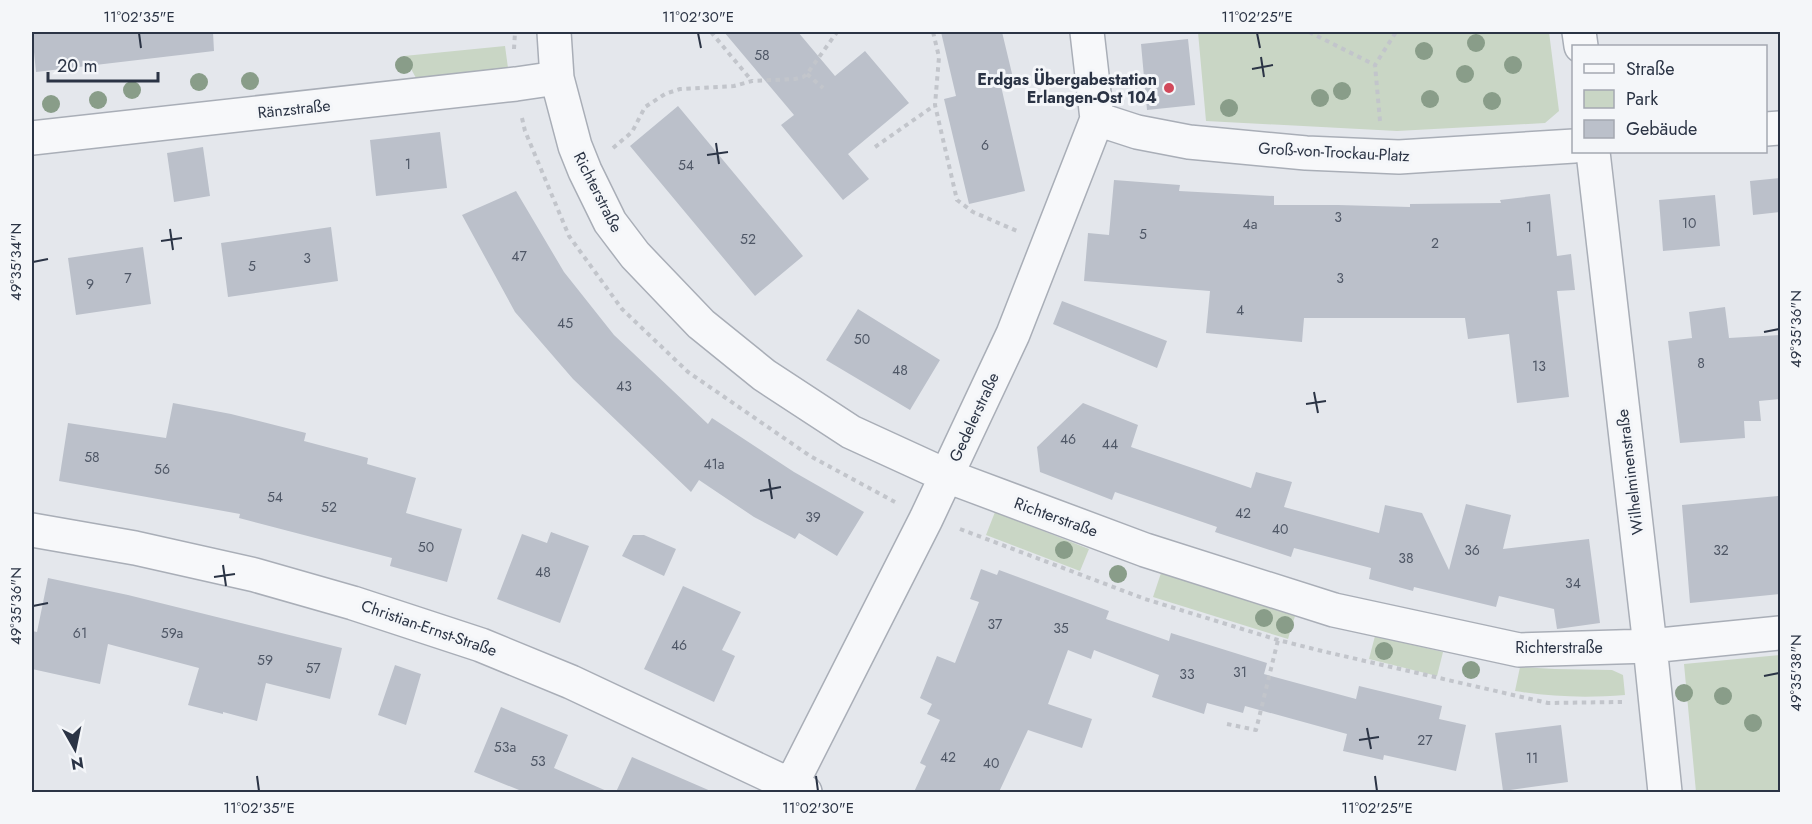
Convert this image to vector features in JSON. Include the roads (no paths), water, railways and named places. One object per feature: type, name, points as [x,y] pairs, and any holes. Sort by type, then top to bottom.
[{"type":"street","name":"Richterstraße","points":[[554,32],[556,78],[575,146],[610,222],[635,255],[701,324],[764,375],[851,432],[947,476],[1145,550],[1334,610],[1519,650],[1650,646],[1780,633]]},
{"type":"street","name":"Gedelerstraße","points":[[798,789],[1013,334],[1097,119],[1087,32]]},
{"type":"street","name":"Ränzstraße","points":[[32,138],[556,78]]},
{"type":"street","name":"Groß-von-Trockau-Platz","points":[[1097,119],[1137,132],[1189,142],[1306,153],[1399,157],[1572,146]]},
{"type":"street","name":"Wilhelminenstraße","points":[[1593,153],[1665,792]]},
{"type":"street","name":"Christian-Ernst-Straße","points":[[32,530],[214,565],[353,603],[510,656],[571,682],[798,789]]},
{"type":"place","name":"Erdgas Übergabestation Erlangen-Ost 104","points":[[1169,88]]}]
